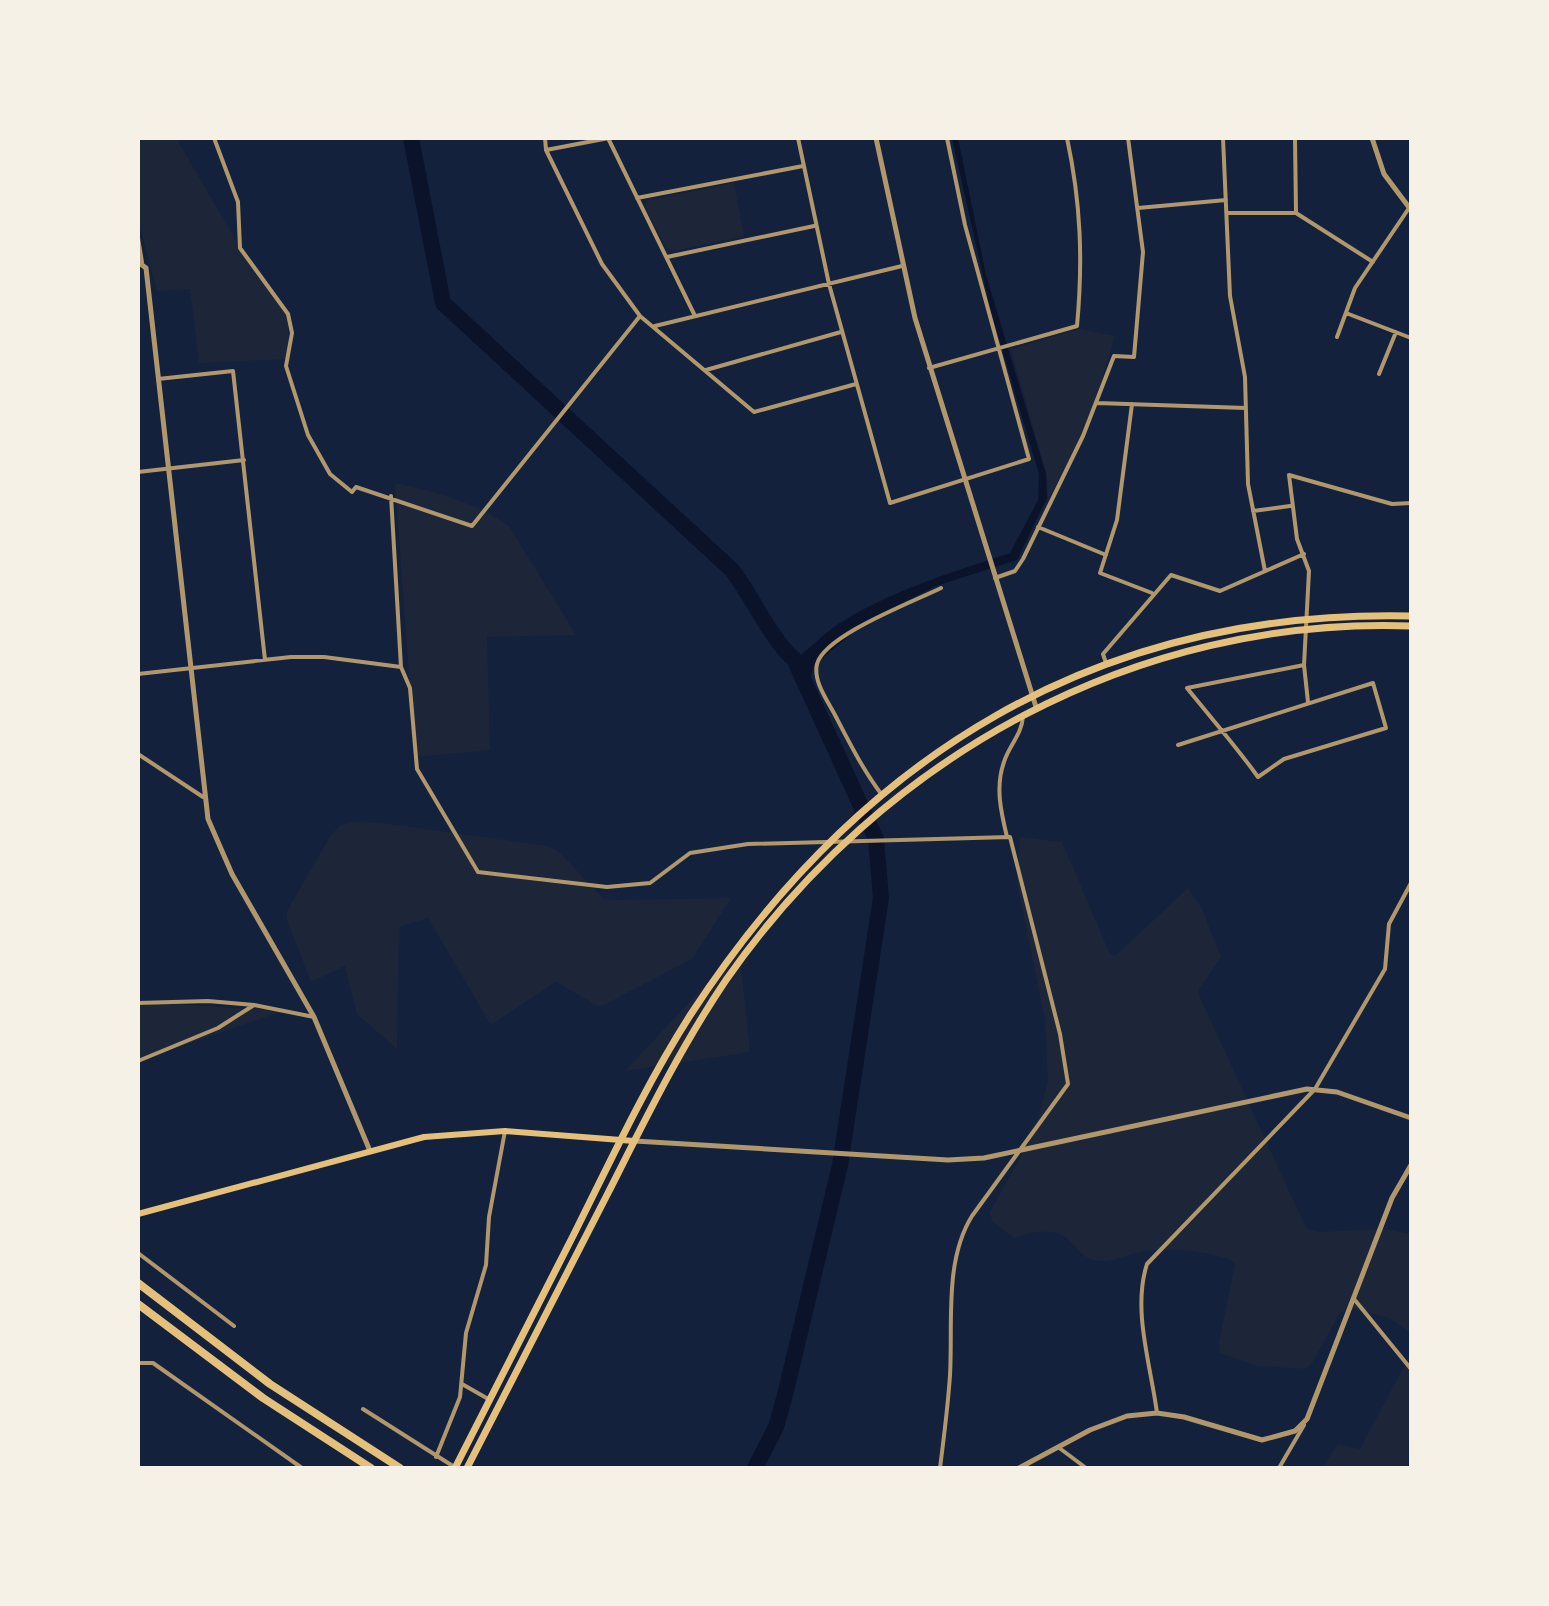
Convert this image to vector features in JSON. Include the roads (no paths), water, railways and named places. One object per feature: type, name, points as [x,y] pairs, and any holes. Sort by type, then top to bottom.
[{"type":"highway","points":[[456,1468],[669,1051],[716,978],[772,903],[855,817],[956,739],[1031,695],[1106,663],[1210,634],[1304,619],[1411,616]]},
{"type":"highway","points":[[467,1468],[634,1141],[726,982],[780,909],[859,827],[941,763],[1036,707],[1072,690],[1161,657],[1303,629],[1411,626]]},
{"type":"highway","points":[[138,1283],[270,1384],[400,1468]]},
{"type":"highway","points":[[138,1304],[263,1398],[371,1468]]},
{"type":"main road","points":[[138,1214],[424,1137],[505,1131],[634,1141]]},
{"type":"street","points":[[214,138],[238,202],[240,248],[288,314],[292,333],[286,366],[318,458],[330,474],[352,492],[356,487],[391,496],[472,526],[640,316]]},
{"type":"street","points":[[545,138],[546,150],[602,264],[640,316],[754,412],[856,384]]},
{"type":"street","points":[[546,150],[609,138],[695,316]]},
{"type":"street","points":[[798,138],[814,226],[890,503],[1029,459],[997,348],[947,138]]},
{"type":"street","points":[[876,138],[902,266],[929,368],[1036,707]]},
{"type":"street","points":[[929,368],[1077,326],[1083,260],[1081,217],[1067,138]]},
{"type":"street","points":[[993,575],[1015,571],[1097,403],[1114,356],[1134,357],[1143,252],[1128,138]]},
{"type":"street","points":[[1223,138],[1230,296],[1245,377],[1253,511],[1265,571]]},
{"type":"street","points":[[1295,138],[1296,213]]},
{"type":"street","points":[[1337,337],[1355,288],[1410,209],[1384,174],[1372,138]]},
{"type":"street","points":[[637,198],[803,166]]},
{"type":"street","points":[[1138,208],[1226,200]]},
{"type":"street","points":[[1227,213],[1296,213],[1373,262]]},
{"type":"street","points":[[667,257],[814,226]]},
{"type":"street","points":[[138,238],[140,262],[146,268],[203,797],[222,856],[314,1017],[370,1151]]},
{"type":"street","points":[[655,326],[902,266]]},
{"type":"street","points":[[1345,313],[1411,338]]},
{"type":"street","points":[[706,370],[841,332]]},
{"type":"street","points":[[1379,374],[1396,332]]},
{"type":"street","points":[[158,379],[233,371],[265,660]]},
{"type":"street","points":[[1097,403],[1246,408]]},
{"type":"street","points":[[1132,404],[1117,520],[1100,573],[1152,593]]},
{"type":"street","points":[[138,472],[244,460]]},
{"type":"street","points":[[1308,702],[1303,629],[1309,571],[1297,539],[1290,506],[1289,475],[1392,504],[1411,503]]},
{"type":"street","points":[[391,496],[401,667],[410,688],[417,769],[478,872],[607,887],[650,883],[690,853],[748,844],[1007,837]]},
{"type":"street","points":[[1253,511],[1290,506]]},
{"type":"street","points":[[1038,527],[1106,555]]},
{"type":"street","points":[[1106,663],[1103,654],[1152,593],[1171,575],[1220,591],[1304,554]]},
{"type":"street","points":[[880,796],[817,679],[816,665],[828,647],[845,635],[941,588]]},
{"type":"street","points":[[138,674],[324,657],[401,667]]},
{"type":"street","points":[[1178,745],[1220,729],[1373,683],[1386,728],[1284,759],[1258,777],[1220,729],[1187,688],[1304,665]]},
{"type":"street","points":[[940,1468],[956,1258],[967,1225],[1068,1084],[1060,1034],[999,804],[999,782],[1004,760],[1022,728],[1024,714]]},
{"type":"street","points":[[138,754],[203,797]]},
{"type":"street","points":[[1157,1413],[1142,1312],[1141,1283],[1147,1264],[1315,1089],[1380,978],[1389,924],[1411,883]]},
{"type":"street","points":[[138,1003],[196,1001],[254,1005],[314,1017]]},
{"type":"street","points":[[138,1061],[218,1028],[254,1005]]},
{"type":"street","points":[[634,1141],[948,1160],[1019,1152],[1266,1095],[1315,1089],[1337,1092],[1411,1118]]},
{"type":"street","points":[[436,1457],[462,1384],[466,1333],[486,1265],[489,1217],[505,1131]]},
{"type":"street","points":[[1279,1468],[1307,1419],[1392,1198],[1411,1165]]},
{"type":"street","points":[[138,1253],[234,1326]]},
{"type":"street","points":[[1354,1299],[1411,1369]]},
{"type":"street","points":[[138,1363],[153,1363],[302,1468]]},
{"type":"street","points":[[462,1384],[490,1400]]},
{"type":"street","points":[[363,1409],[456,1468]]},
{"type":"street","points":[[1019,1468],[1127,1416],[1157,1413],[1262,1440],[1295,1431],[1307,1419]]},
{"type":"street","points":[[1058,1447],[1086,1468]]},
{"type":"waterway","points":[[411,138],[443,303],[732,570],[778,641],[794,659],[876,839],[881,898],[840,1165],[785,1395],[776,1427],[755,1468]]},
{"type":"waterway","points":[[805,668],[807,660],[844,630]]}]
